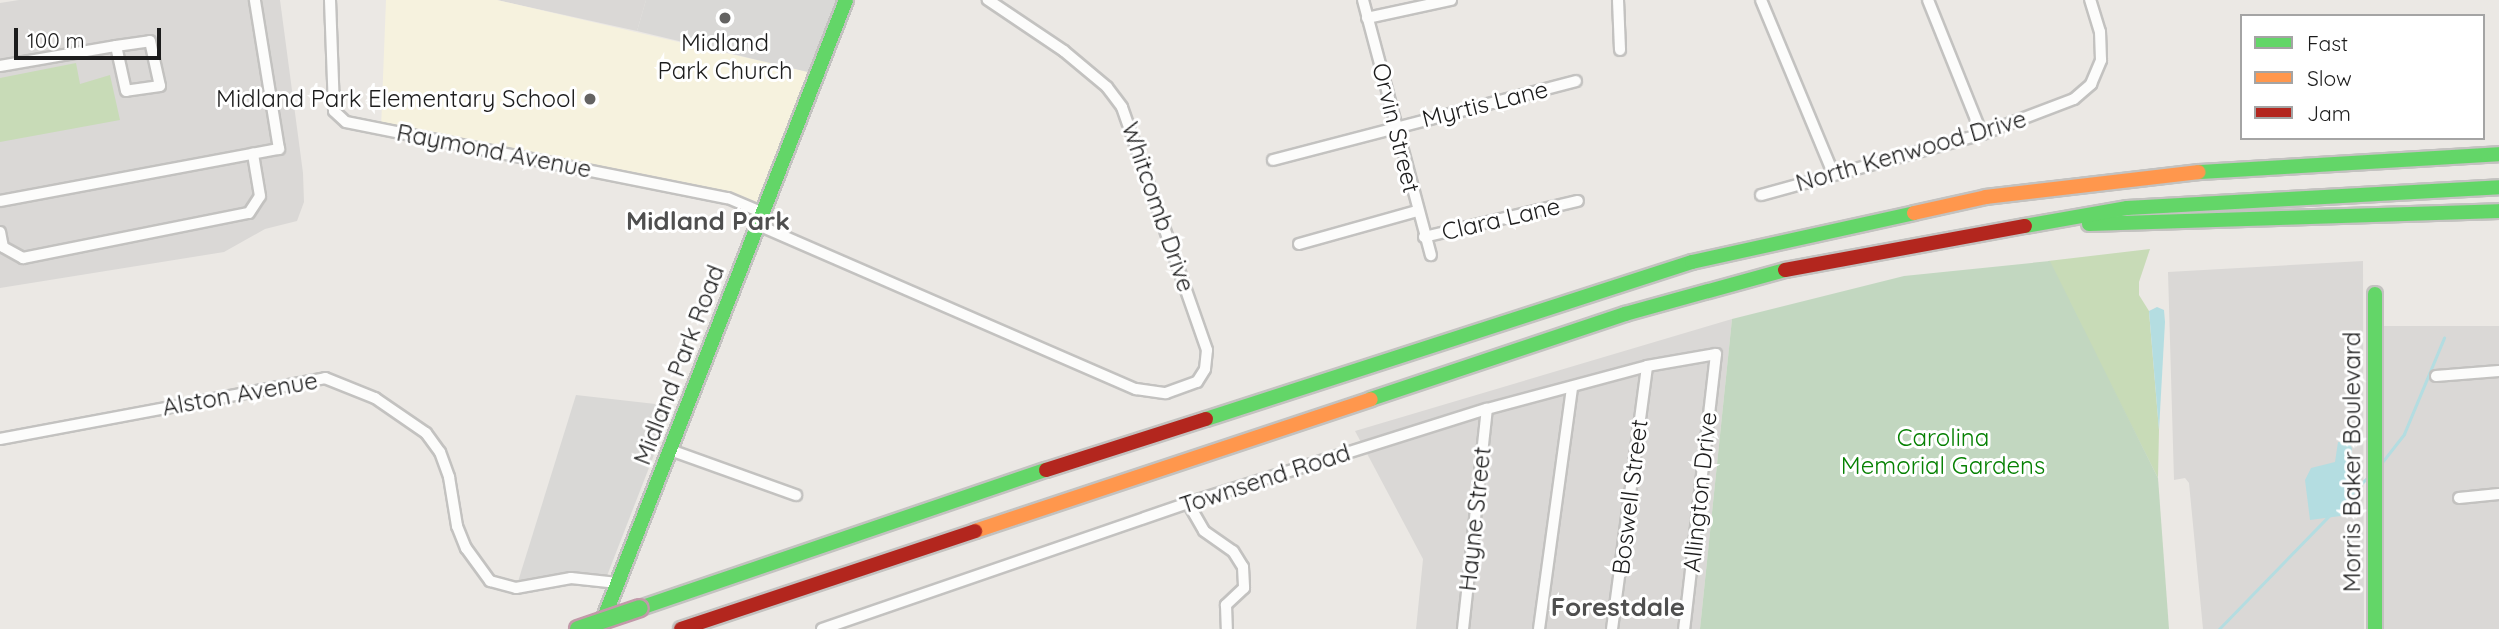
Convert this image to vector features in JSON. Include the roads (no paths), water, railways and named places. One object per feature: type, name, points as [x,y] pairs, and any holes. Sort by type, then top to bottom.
[{"type":"main road","name":"Midland Park Road","points":[[600,629],[846,0]]},
{"type":"main road","points":[[2395,159],[2499,147]]},
{"type":"main road","points":[[578,629],[1026,477],[1692,262],[1986,197],[2137,176],[2499,154]]},
{"type":"main road","points":[[681,629],[1625,314],[1772,272],[2127,208],[2499,187]]},
{"type":"main road","points":[[2005,228],[2499,211]]},
{"type":"main road","name":"Morris Baker Boulevard","points":[[2375,294],[2375,629]]},
{"type":"street","points":[[0,201],[279,149],[255,0]]},
{"type":"street","name":"Raymond Avenue","points":[[330,0],[334,111],[346,121],[728,198],[761,219],[1109,377]]},
{"type":"street","name":"Whitcomb Drive","points":[[988,0],[1064,51],[1107,87],[1122,107],[1207,350],[1205,369],[1197,382],[1182,389],[1166,393],[1136,389],[1109,377]]},
{"type":"street","name":"Orvin Street","points":[[1363,0],[1417,211],[1431,255]]},
{"type":"street","points":[[1367,18],[1451,0]]},
{"type":"street","points":[[1618,0],[1620,50]]},
{"type":"street","points":[[1761,0],[1833,173]]},
{"type":"street","points":[[1928,0],[1982,134]]},
{"type":"street","name":"North Kenwood Drive","points":[[1761,195],[1982,134],[2074,99],[2091,84],[2101,60],[2100,32],[2090,0]]},
{"type":"street","points":[[0,66],[116,46],[150,41],[160,86],[126,92],[116,46]]},
{"type":"street","name":"Myrtis Lane","points":[[1273,160],[1576,81]]},
{"type":"street","points":[[0,232],[3,247],[23,258],[249,213],[260,196],[253,154]]},
{"type":"street","name":"Clara Lane","points":[[1424,237],[1578,201]]},
{"type":"street","points":[[1299,244],[1417,211]]},
{"type":"street","name":"Townsend Road","points":[[822,629],[1188,503],[1487,409],[1647,366],[1716,354]]},
{"type":"street","name":"Allington Drive","points":[[1685,629],[1716,354]]},
{"type":"street","name":"Boswell Street","points":[[1612,629],[1647,366]]},
{"type":"street","points":[[2435,376],[2499,371]]},
{"type":"street","name":"Alston Avenue","points":[[0,439],[325,377],[375,398],[426,433],[449,477],[457,526],[466,548],[490,580],[516,588],[571,578],[618,583]]},
{"type":"street","points":[[1538,629],[1572,387]]},
{"type":"street","name":"Hayne Street","points":[[1463,629],[1487,409]]},
{"type":"street","points":[[670,450],[796,495]]},
{"type":"street","points":[[2459,498],[2499,495]]},
{"type":"street","points":[[1188,503],[1205,531],[1233,551],[1243,568],[1244,588],[1226,605],[1227,629]]},
{"type":"water","points":[[2157,307],[2164,310],[2165,322],[2159,430],[2149,311]]},
{"type":"water","points":[[2338,442],[2349,443],[2352,448],[2348,515],[2310,520],[2305,480],[2311,468],[2335,462]]},
{"type":"waterway","points":[[2380,465],[2404,434],[2444,338]]},
{"type":"waterway","points":[[2350,495],[2370,475]]},
{"type":"waterway","points":[[2219,629],[2331,514]]},
{"type":"place","name":"Midland Park Church","points":[[725,18]]},
{"type":"place","name":"Midland Park Elementary School","points":[[590,99]]},
{"type":"district","name":"Midland Park","points":[[708,221]]},
{"type":"district","name":"Forestdale","points":[[1618,607]]},
{"type":"park label","name":"Carolina Memorial Gardens","points":[[1943,452]]}]
